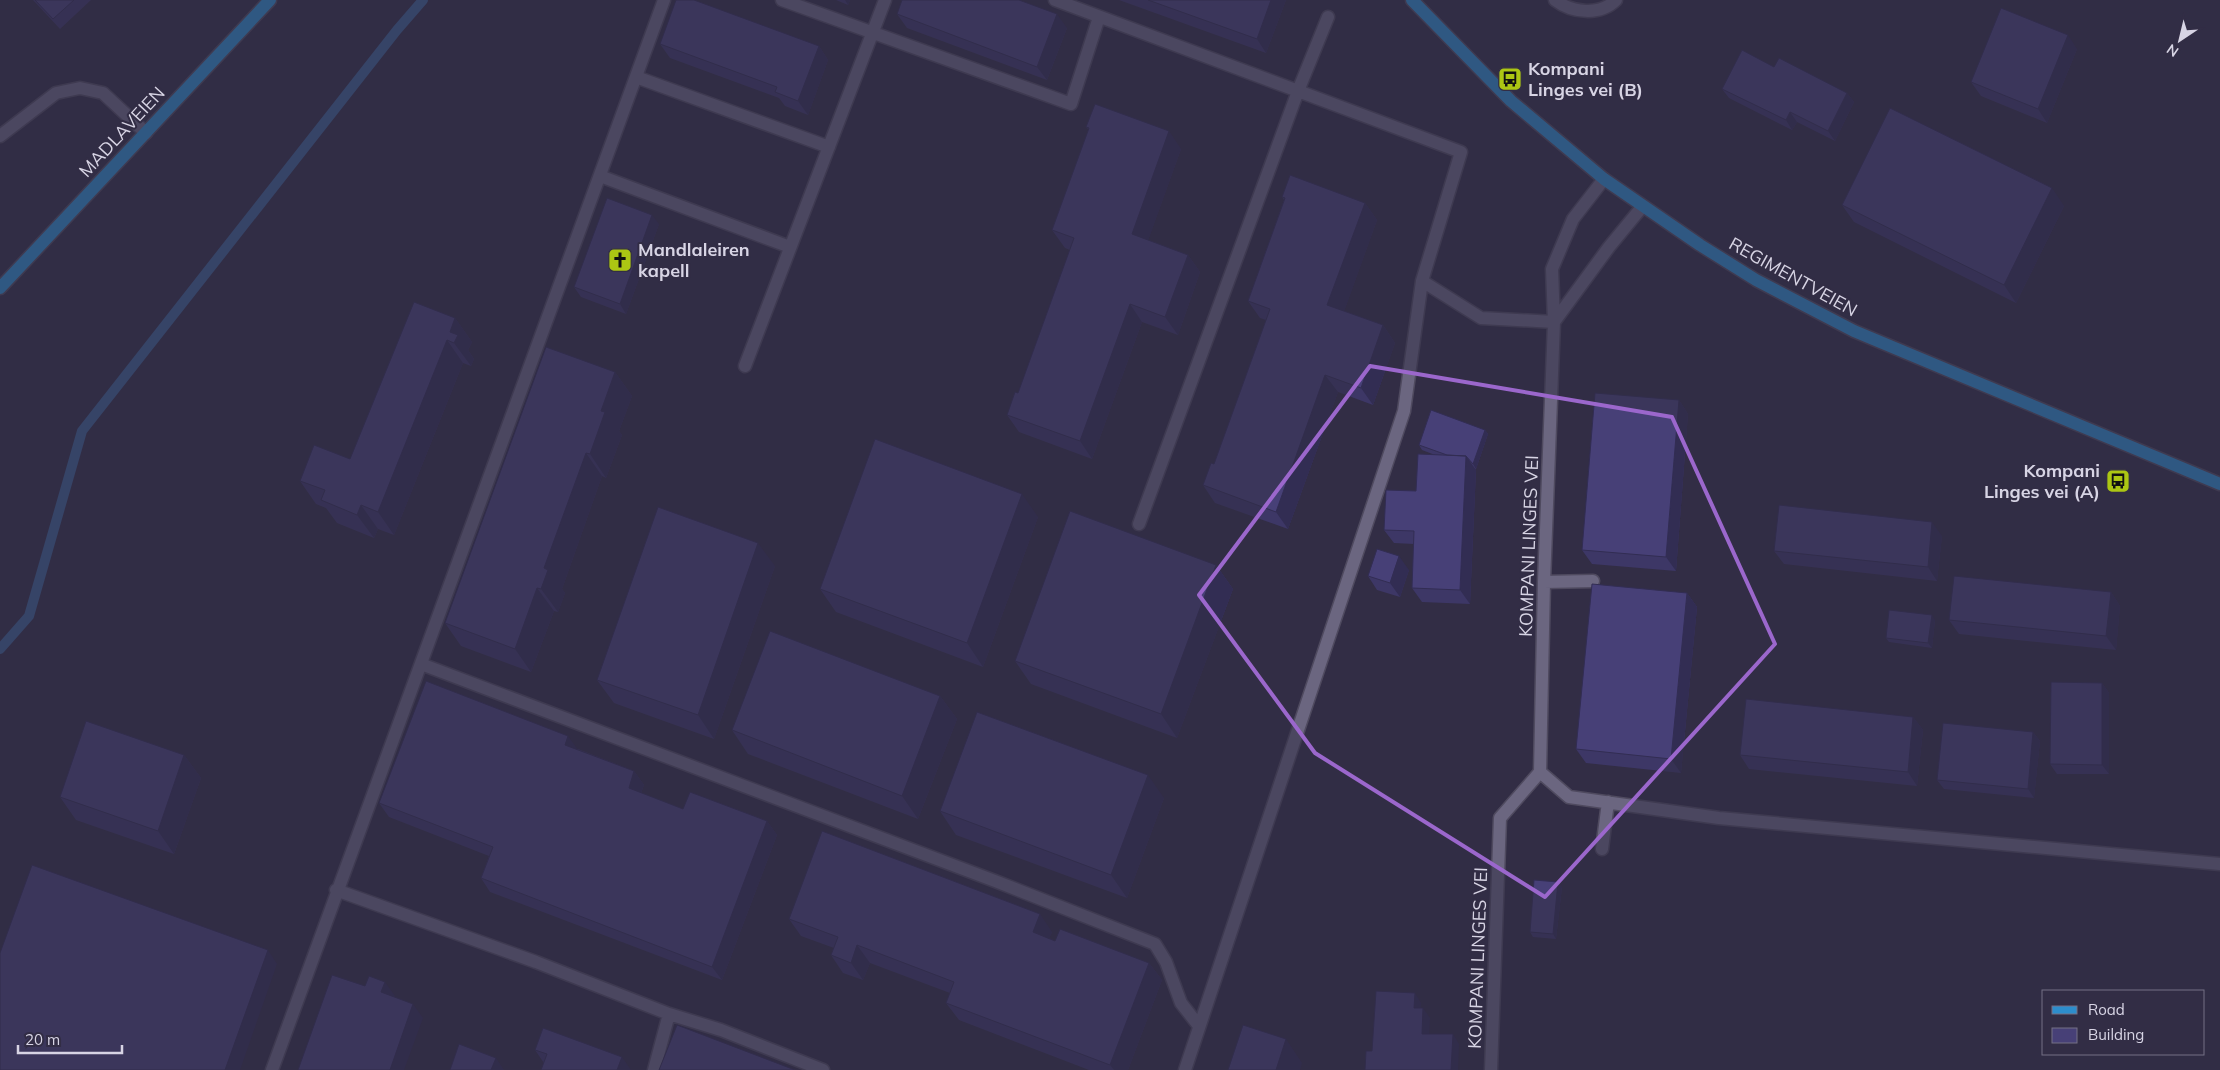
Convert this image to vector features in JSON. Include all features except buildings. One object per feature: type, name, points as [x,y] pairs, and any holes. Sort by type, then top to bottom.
[{"type":"main road","name":"MADLAVEIEN","points":[[0,288],[270,0]]},
{"type":"main road","name":"REGIMENTVEIEN","points":[[1412,0],[1511,101],[1604,179],[1642,207],[1756,280],[1854,331],[2220,484]]},
{"type":"street","points":[[272,1070],[336,890],[421,664],[664,0]]},
{"type":"street","points":[[782,0],[1071,104],[1099,17]]},
{"type":"street","points":[[745,366],[885,0]]},
{"type":"street","points":[[1055,0],[1461,152],[1422,281],[1404,412],[1185,1070]]},
{"type":"street","points":[[1555,0],[1561,5],[1580,10],[1598,11],[1616,0]]},
{"type":"street","points":[[1139,524],[1298,91],[1328,17]]},
{"type":"street","points":[[636,77],[829,147]]},
{"type":"street","points":[[0,136],[56,93],[80,88],[103,93],[146,133]]},
{"type":"street","points":[[600,176],[790,247]]},
{"type":"street","name":"KOMPANI LINGES VEI","points":[[1491,1070],[1500,818],[1540,772],[1544,582],[1554,322],[1552,269],[1573,219],[1604,179]]},
{"type":"street","points":[[1422,281],[1481,318],[1554,322],[1609,247],[1642,207]]},
{"type":"street","points":[[1544,582],[1594,581]]},
{"type":"street","points":[[421,664],[995,881],[1155,944],[1166,962],[1181,1003],[1199,1026]]},
{"type":"street","points":[[1540,772],[1569,797],[1719,818],[2220,864]]},
{"type":"street","points":[[1602,849],[1608,802]]},
{"type":"street","points":[[336,890],[536,962],[669,1014],[721,1030],[823,1070]]},
{"type":"street","points":[[654,1070],[669,1014]]},
{"type":"highlighted area","points":[[1370,366],[1672,417],[1775,644],[1545,897],[1315,753],[1199,595]]},
{"type":"waterway","points":[[0,649],[29,616],[82,431],[397,30],[423,0]]},
{"type":"place","name":"Kompani Linges vei (B)","points":[[1510,79]]},
{"type":"place","name":"Mandlaleiren kapell","points":[[620,260]]},
{"type":"place","name":"Kompani Linges vei (A)","points":[[2118,481]]}]
